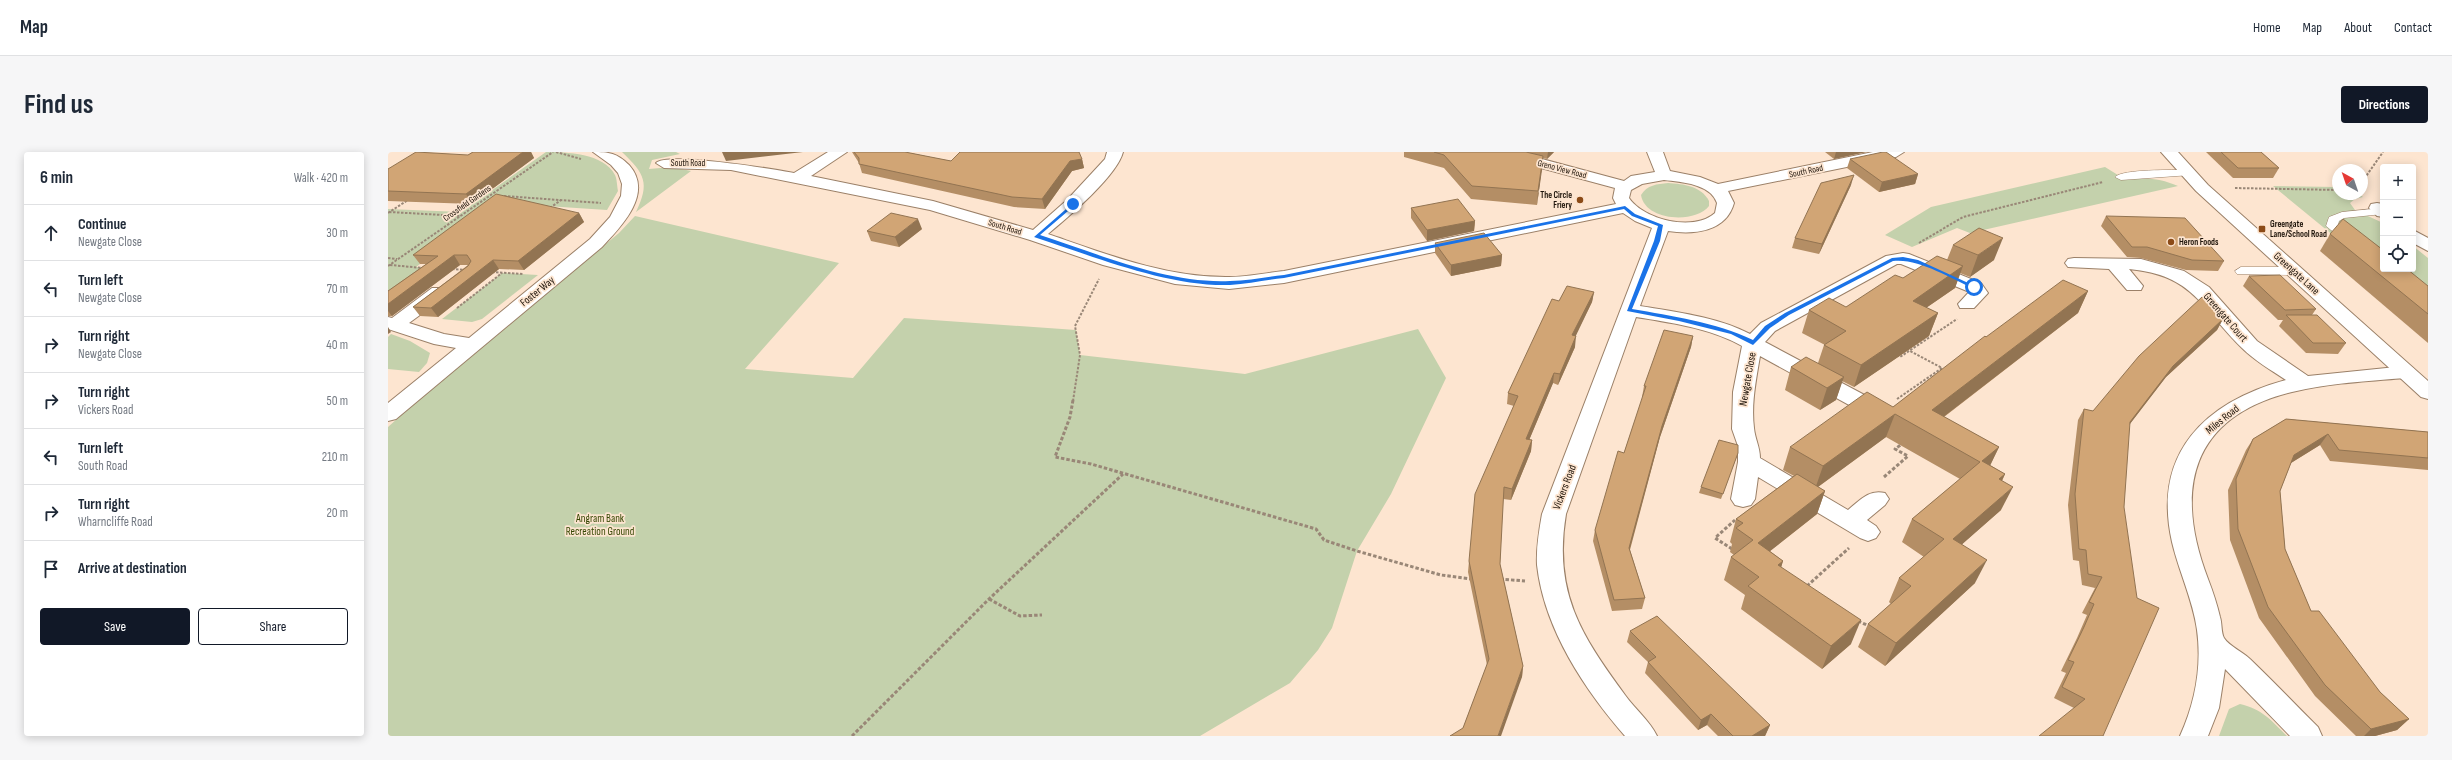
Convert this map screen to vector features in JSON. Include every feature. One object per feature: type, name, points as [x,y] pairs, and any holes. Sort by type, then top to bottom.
[{"type":"street","points":[[796,179],[839,152]]},
{"type":"street","points":[[1036,236],[1073,204],[1112,160],[1115,152]]},
{"type":"street","name":"Greno View Road","points":[[1498,152],[1625,186]]},
{"type":"street","points":[[1655,152],[1664,175]]},
{"type":"street","name":"South Road","points":[[1716,189],[1896,152]]},
{"type":"street","name":"Greengate Lane","points":[[2168,152],[2202,188],[2428,392]]},
{"type":"street","name":"Foster Way","points":[[388,414],[596,243],[618,221],[629,201],[630,180],[622,166],[595,157]]},
{"type":"street","name":"South Road","points":[[664,163],[694,157],[796,179],[909,200],[1036,236],[1109,261],[1175,278],[1205,282],[1251,282],[1625,207]]},
{"type":"street","points":[[1664,175],[1693,179],[1716,189],[1724,198],[1726,207],[1722,215],[1712,222],[1679,228],[1661,225],[1633,215],[1625,207],[1621,200],[1621,193],[1625,186],[1635,180],[1648,176],[1664,175]]},
{"type":"street","name":"Vickers Road","points":[[1633,733],[1575,644],[1561,612],[1552,583],[1548,536],[1554,514],[1629,310],[1657,241],[1661,225]]},
{"type":"street","points":[[2414,236],[2428,246]]},
{"type":"street","points":[[1903,258],[1916,262],[1974,287],[1979,293],[1968,304]]},
{"type":"street","name":"Newgate Close","points":[[1743,499],[1749,462],[1749,446],[1743,429],[1743,392],[1753,343],[1768,327],[1787,314],[1892,260],[1903,258]]},
{"type":"street","name":"Greengate Court","points":[[2074,263],[2146,265],[2163,269],[2200,287],[2212,298],[2234,329],[2252,346],[2305,384]]},
{"type":"street","points":[[2116,265],[2134,286]]},
{"type":"street","points":[[391,324],[467,270]]},
{"type":"street","name":"Newgate Close","points":[[1629,310],[1680,319],[1733,333],[1879,412]]},
{"type":"street","points":[[391,324],[441,340],[472,344]]},
{"type":"street","name":"Miles Road","points":[[2194,736],[2199,725],[2211,683],[2211,642],[2207,617],[2187,554],[2178,516],[2180,486],[2186,462],[2200,437],[2218,419],[2242,403],[2270,392],[2341,378],[2406,372]]},
{"type":"street","points":[[1749,462],[1859,526],[1877,499]]},
{"type":"street","points":[[2211,642],[2239,665],[2308,736]]},
{"type":"lane","points":[[2121,177],[2188,173]]},
{"type":"lane","points":[[2380,210],[2342,215],[2333,219],[2332,226],[2380,264]]},
{"type":"lane","points":[[2241,271],[2295,271]]},
{"type":"path","points":[[554,152],[595,157]]},
{"type":"path","name":"Crossfield Gardens","points":[[389,266],[554,152]]},
{"type":"path","points":[[2368,174],[2384,152]]},
{"type":"path","points":[[1903,258],[1912,247],[1963,217],[2121,177]]},
{"type":"path","points":[[504,180],[511,181]]},
{"type":"path","points":[[2202,188],[2332,190]]},
{"type":"path","points":[[490,196],[603,203]]},
{"type":"path","points":[[389,212],[413,197]]},
{"type":"path","points":[[548,209],[561,200]]},
{"type":"path","points":[[389,212],[461,216]]},
{"type":"path","points":[[388,258],[399,259]]},
{"type":"path","points":[[1109,261],[1075,326],[1080,355],[1077,379],[1070,418],[1056,457],[1091,464],[1316,529],[1324,540],[1357,551],[1441,575],[1473,579]]},
{"type":"path","points":[[389,266],[428,268]]},
{"type":"path","points":[[448,269],[531,274]]},
{"type":"path","points":[[423,334],[502,273]]},
{"type":"path","points":[[1893,353],[1900,357],[1910,351],[1975,307],[1968,304]]},
{"type":"path","points":[[1879,412],[1942,368],[1910,351]]},
{"type":"path","points":[[1877,499],[1866,493],[1908,456],[1895,449],[1904,442],[1898,439]]},
{"type":"path","points":[[852,736],[989,599],[1123,474]]},
{"type":"path","points":[[1734,551],[1715,538],[1745,511],[1743,499]]},
{"type":"path","points":[[1805,588],[1859,526]]},
{"type":"path","points":[[1493,579],[1552,583]]},
{"type":"path","points":[[989,599],[1020,616],[1042,615]]},
{"type":"path","points":[[1853,618],[1873,628]]},
{"type":"green space","points":[[546,152],[564,152],[584,155],[602,162],[610,168],[616,177],[618,191],[607,210],[502,203],[416,267],[435,268],[388,303],[388,209],[461,212]]},
{"type":"green space","points":[[622,152],[676,152],[680,154],[652,160],[649,169],[672,167],[691,171],[636,212],[643,193],[643,179],[636,167]]},
{"type":"green space","points":[[2105,167],[2126,180],[2152,179],[2165,181],[2178,186],[1970,233],[1957,228],[1912,247],[1885,235],[1931,207]]},
{"type":"green space","points":[[1668,183],[1686,185],[1697,189],[1706,196],[1709,201],[1709,206],[1702,212],[1693,216],[1682,217],[1661,215],[1651,210],[1644,204],[1641,195],[1649,187]]},
{"type":"green space","points":[[2273,186],[2332,187],[2332,200],[2354,200],[2350,203],[2355,210],[2380,222],[2380,272],[2416,272],[2416,248],[2428,258],[2428,313]]},
{"type":"green space","name":"Angram Bank Recreation Ground","points":[[635,216],[839,263],[745,369],[853,378],[904,318],[1076,330],[1080,355],[1245,374],[1418,329],[1446,378],[1391,494],[1357,551],[1332,628],[1318,650],[1290,683],[1200,736],[388,736],[388,427],[426,393],[619,233]]},
{"type":"green space","points":[[502,273],[538,275],[482,319],[472,322],[442,319]]},
{"type":"green space","points":[[391,334],[410,341],[430,353],[427,363],[419,372],[388,369],[388,337]]},
{"type":"green space","points":[[2240,704],[2261,712],[2287,736],[2219,736],[2229,709]]},
{"type":"building","points":[[416,152],[468,155],[473,152],[523,152],[466,194],[388,191],[388,169]]},
{"type":"building","points":[[854,152],[905,152],[951,161],[960,152],[1079,152],[1082,159],[1070,161],[1042,199],[1012,197],[859,164],[859,158]]},
{"type":"building","points":[[1434,152],[1526,152],[1543,156],[1538,191],[1472,186],[1444,155]]},
{"type":"building","points":[[1886,152],[1918,174],[1882,182],[1850,159]]},
{"type":"building","points":[[2221,152],[2261,152],[2279,168],[2238,168]]},
{"type":"building","points":[[1854,175],[1822,244],[1795,238],[1821,183]]},
{"type":"building","points":[[496,194],[579,213],[518,261],[493,260],[431,308],[413,307],[468,266],[471,261],[467,255],[454,255],[388,304],[388,291],[438,256],[413,255]]},
{"type":"building","points":[[1458,199],[1475,221],[1427,230],[1411,208]]},
{"type":"building","points":[[891,213],[918,219],[895,237],[867,231]]},
{"type":"building","points":[[2106,216],[2185,218],[2224,261],[2192,260],[2147,247],[2132,247]]},
{"type":"building","points":[[2343,219],[2380,248],[2380,272],[2411,272],[2428,286],[2428,314],[2330,234]]},
{"type":"building","points":[[1979,228],[2003,238],[1978,255],[1953,245]]},
{"type":"building","points":[[1484,233],[1502,255],[1451,265],[1435,243]]},
{"type":"building","points":[[1937,256],[1963,266],[1913,301],[1938,313],[1861,365],[1824,345],[1846,331],[1809,310],[1829,298],[1846,307],[1895,275],[1903,278]]},
{"type":"building","points":[[2280,275],[2316,309],[2285,310],[2249,276]]},
{"type":"building","points":[[2063,280],[2088,291],[1932,410],[1999,447],[1982,461],[2005,474],[1999,479],[2013,487],[1953,539],[1987,560],[1896,643],[1868,624],[1911,586],[1899,578],[1944,539],[1912,519],[1980,462],[1895,414],[1823,466],[1790,447],[1867,392],[1893,407],[1985,336],[1986,337]]},
{"type":"building","points":[[1567,286],[1594,292],[1572,335],[1576,336],[1560,374],[1554,373],[1526,439],[1532,440],[1512,489],[1504,487],[1500,564],[1523,666],[1498,736],[1450,736],[1463,728],[1489,659],[1469,561],[1475,494],[1518,396],[1508,393],[1552,299],[1559,301]]},
{"type":"building","points":[[2202,297],[2223,319],[2173,366],[2130,422],[2124,507],[2137,598],[2159,608],[2103,736],[2039,736],[2085,699],[2062,687],[2074,662],[2068,660],[2094,604],[2089,602],[2102,577],[2088,574],[2086,550],[2079,549],[2075,494],[2084,409],[2093,411],[2139,356]]},
{"type":"building","points":[[2286,315],[2317,315],[2346,343],[2313,343]]},
{"type":"building","points":[[1664,330],[1693,336],[1662,426],[1629,548],[1645,598],[1614,600],[1595,530],[1618,451],[1624,453],[1646,386],[1644,386]]},
{"type":"building","points":[[1806,357],[1844,377],[1827,388],[1791,367]]},
{"type":"building","points":[[2286,419],[2428,432],[2428,458],[2339,450],[2328,434],[2294,455],[2280,491],[2285,549],[2311,611],[2319,611],[2380,692],[2409,719],[2371,729],[2325,685],[2268,607],[2238,529],[2236,479],[2253,439]]},
{"type":"building","points":[[1719,440],[1738,445],[1738,453],[1723,494],[1701,487]]},
{"type":"building","points":[[1797,474],[1825,491],[1758,543],[1783,561],[1778,565],[1861,620],[1831,646],[1748,586],[1759,577],[1731,557],[1753,540],[1736,528],[1743,523],[1736,519]]},
{"type":"building","points":[[1657,616],[1770,725],[1752,736],[1733,736],[1711,714],[1701,720],[1648,662],[1656,657],[1630,631]]},
{"type":"place","name":"The Circle Friery","points":[[1580,200]]},
{"type":"place","name":"Greengate Lane/School Road","points":[[2262,229]]},
{"type":"place","name":"Heron Foods","points":[[2171,242]]},
{"type":"route","points":[[1073,204],[1036,236],[1140,270],[1175,278],[1205,282],[1229,283],[1251,282],[1284,276],[1625,207],[1633,215],[1646,221],[1661,225],[1657,241],[1629,310],[1680,319],[1733,333],[1753,343],[1768,327],[1787,314],[1892,260],[1903,258],[1916,262],[1974,287]]}]
